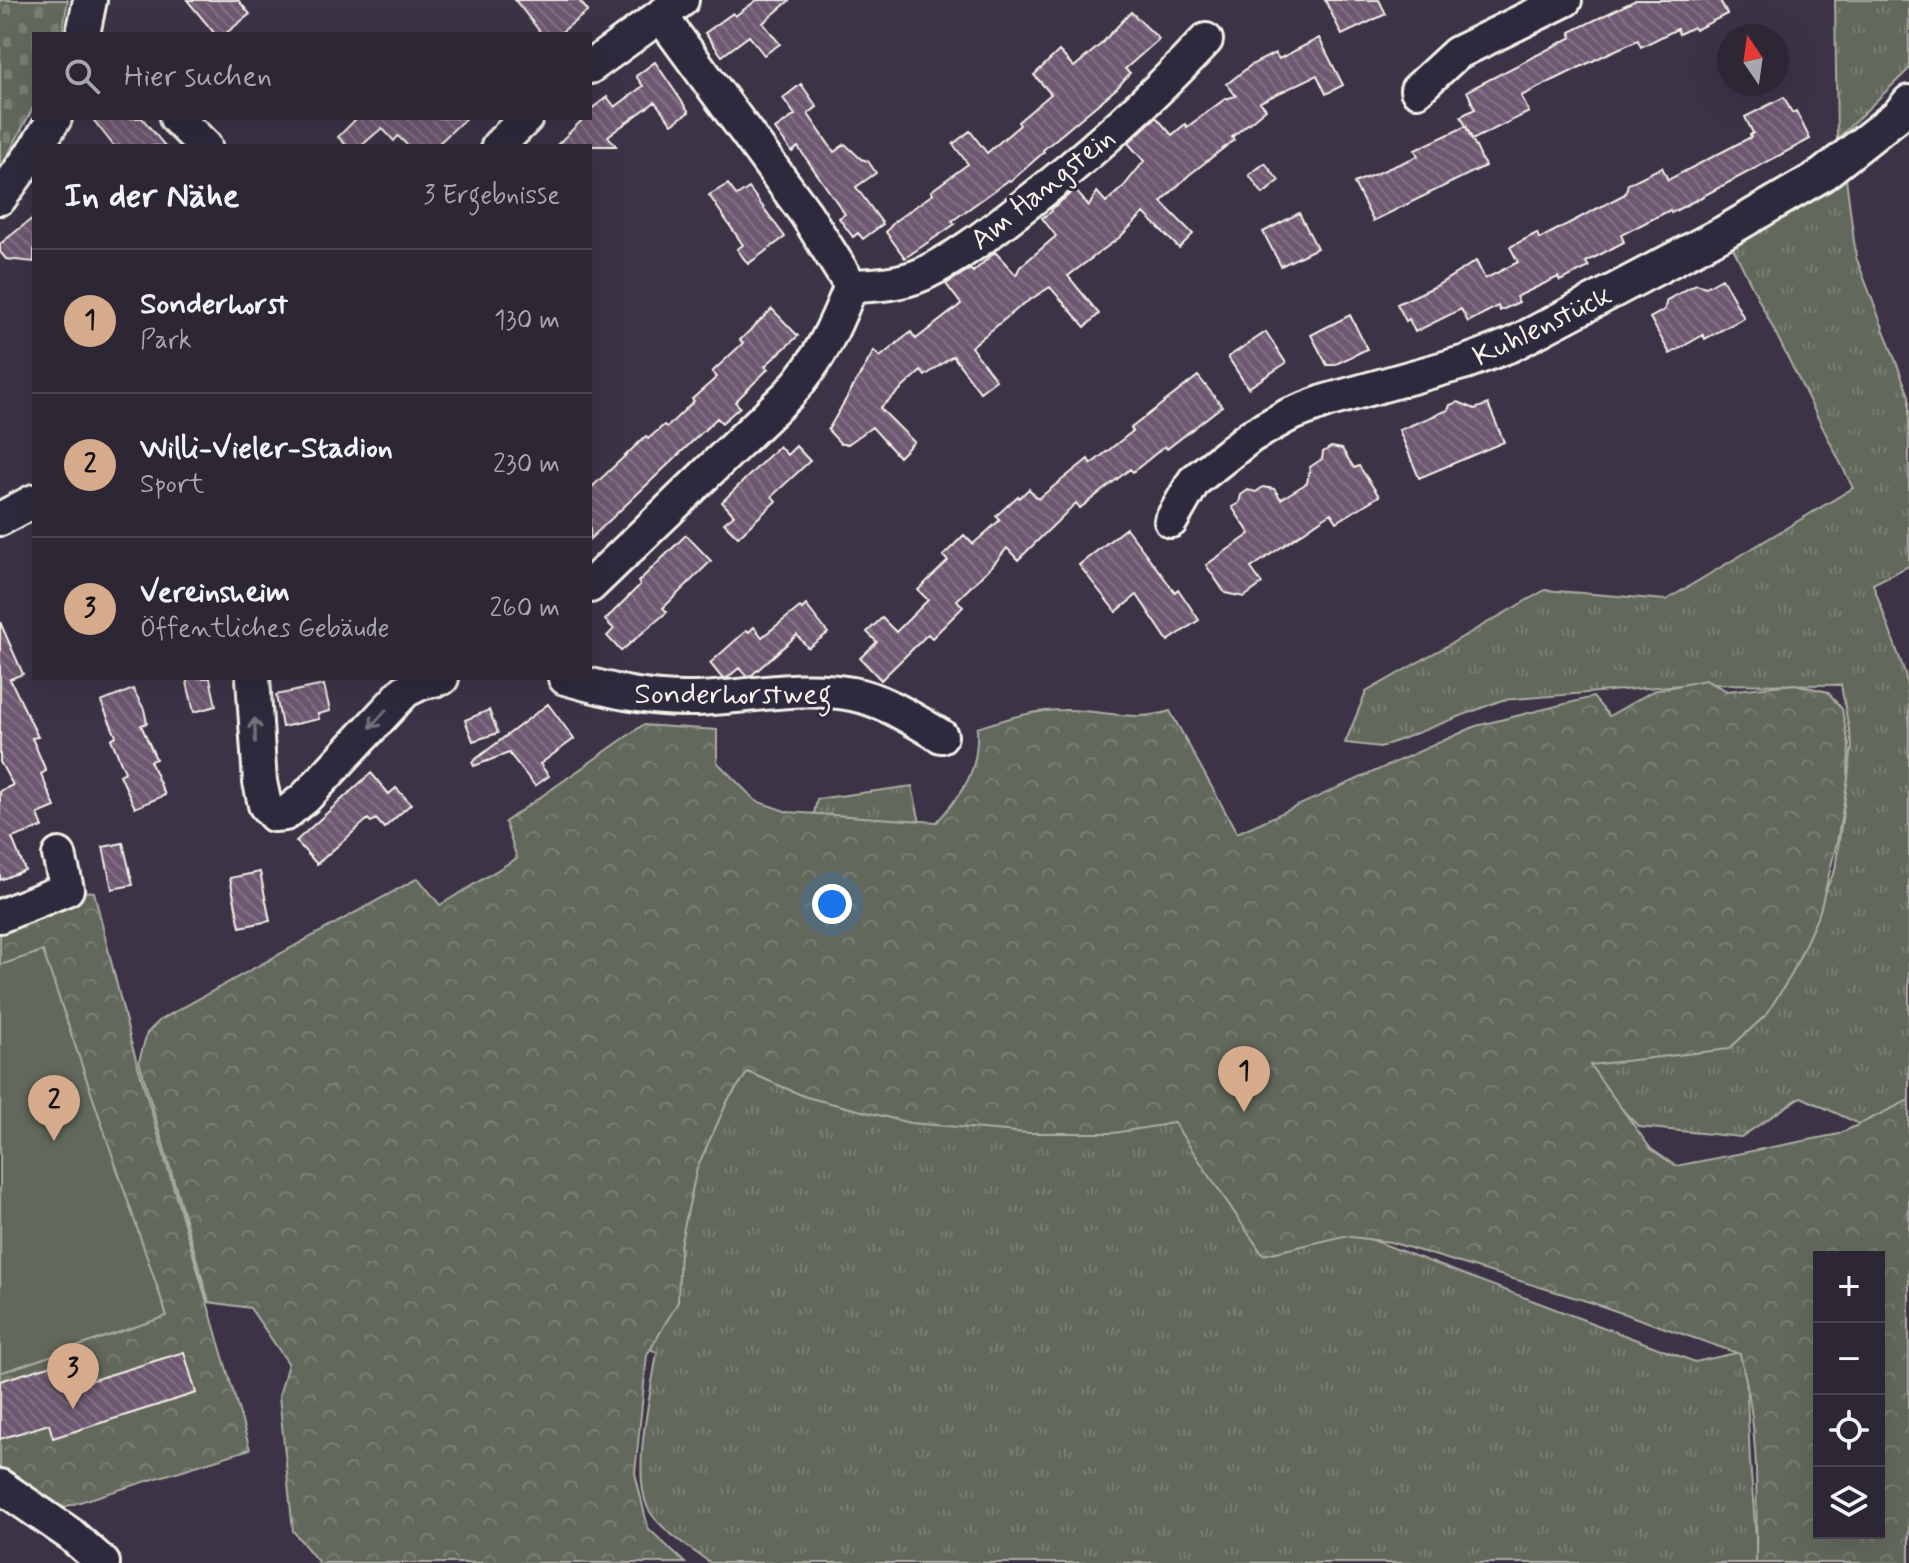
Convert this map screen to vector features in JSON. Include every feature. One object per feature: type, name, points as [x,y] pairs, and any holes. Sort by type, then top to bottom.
[{"type":"street","points":[[1417,90],[1457,53],[1565,0]]},
{"type":"street","points":[[592,65],[659,9],[806,214],[851,286],[814,366],[789,394],[592,584]]},
{"type":"street","name":"Am Hangstein","points":[[851,286],[884,284],[921,275],[968,249],[1058,180],[1168,81],[1206,40]]},
{"type":"street","name":"Kuhlenstück","points":[[1171,521],[1194,481],[1251,436],[1289,415],[1326,401],[1466,362],[1511,345],[1723,233],[1822,175],[1898,115],[1909,102]]},
{"type":"street","points":[[40,144],[54,120]]},
{"type":"street","points":[[178,120],[203,144]]},
{"type":"street","points":[[500,144],[524,120]]},
{"type":"street","points":[[0,198],[32,158]]},
{"type":"street","points":[[253,680],[260,782],[265,805],[274,815],[285,814],[305,798],[405,691],[434,680]]},
{"type":"street","name":"Sonderhorstweg","points":[[572,680],[628,695],[660,698],[692,699],[811,691],[850,694],[889,706],[941,736]]},
{"type":"street","points":[[0,916],[67,889],[59,855]]},
{"type":"street","points":[[0,1486],[70,1534],[103,1563]]},
{"type":"green space","points":[[0,0],[68,0],[62,32],[32,32],[32,110],[0,170]]},
{"type":"green space","points":[[1835,0],[1909,0],[1909,69],[1837,139]]},
{"type":"green space","points":[[1845,170],[1856,257],[1909,396],[1909,566],[1873,584],[1905,673],[1909,702],[1909,1116],[1879,1133],[1801,1097],[1741,1137],[1639,1127],[1580,1066],[1693,1048],[1768,1013],[1835,870],[1852,746],[1841,685],[1694,684],[1502,700],[1381,747],[1345,743],[1366,692],[1545,590],[1666,600],[1853,488],[1730,242]]},
{"type":"green space","points":[[1705,680],[1727,691],[1795,684],[1828,692],[1842,709],[1849,745],[1848,778],[1837,842],[1820,911],[1792,974],[1766,1015],[1729,1049],[1590,1065],[1651,1149],[1676,1166],[1839,1134],[1909,1100],[1909,1563],[1756,1563],[1754,1433],[1740,1354],[1593,1303],[1390,1242],[1344,1236],[1263,1255],[1174,1123],[1114,1133],[1029,1133],[910,1123],[806,1097],[748,1072],[728,1100],[697,1168],[680,1246],[678,1302],[647,1355],[635,1473],[648,1528],[685,1563],[319,1563],[293,1531],[279,1396],[288,1363],[250,1308],[209,1302],[139,1061],[147,1033],[160,1020],[418,878],[440,905],[517,858],[505,822],[643,725],[717,730],[717,762],[756,801],[788,812],[937,822],[962,790],[973,768],[977,728],[1052,710],[1144,716],[1170,711],[1237,833],[1476,726],[1593,697],[1609,716],[1653,691]]},
{"type":"green space","points":[[912,786],[922,832],[1346,1230],[1695,1362],[1745,1351],[1758,1563],[711,1563],[666,1530],[647,1506],[641,1472],[644,1431],[657,1353],[591,1311],[807,849],[817,799]]},
{"type":"green space","points":[[70,890],[94,892],[131,1042],[250,1449],[48,1512],[0,1481],[0,919]]},
{"type":"green space","points":[[43,951],[167,1316],[0,1373],[0,965]]},
{"type":"building","points":[[187,0],[238,0],[250,14],[228,32],[213,32]]},
{"type":"building","points":[[515,0],[579,0],[588,11],[562,32],[540,32]]},
{"type":"building","points":[[757,0],[790,0],[763,23],[780,44],[764,55],[749,36],[722,56],[705,33]]},
{"type":"building","points":[[1325,0],[1379,0],[1386,14],[1342,35]]},
{"type":"building","points":[[1636,0],[1720,0],[1727,14],[1695,30],[1693,27],[1679,34],[1677,29],[1641,47],[1638,40],[1521,96],[1529,112],[1472,140],[1461,116],[1475,109],[1467,91],[1572,37],[1570,32]]},
{"type":"building","points":[[1131,12],[1159,39],[1125,69],[1130,73],[1117,88],[1011,181],[905,258],[886,232],[895,221],[933,194],[931,191],[968,164],[953,144],[970,131],[987,153],[1051,94],[1034,75],[1059,51],[1074,67]]},
{"type":"building","points":[[1319,38],[1343,85],[1326,94],[1317,75],[1260,102],[1266,109],[1161,202],[1193,234],[1179,248],[1144,213],[1120,237],[1068,276],[1099,314],[1085,327],[1050,287],[1022,305],[971,347],[996,380],[980,392],[953,356],[925,376],[921,371],[880,408],[914,442],[899,457],[872,427],[848,444],[841,444],[828,430],[874,351],[880,357],[911,332],[916,339],[961,304],[946,284],[970,269],[973,272],[995,252],[1016,275],[1020,267],[1056,236],[1042,218],[1051,209],[1075,190],[1089,206],[1097,192],[1106,202],[1124,186],[1144,161],[1128,143],[1156,117],[1172,135],[1225,99],[1236,96],[1227,84],[1251,65],[1275,53],[1279,59]]},
{"type":"building","points":[[655,62],[689,112],[672,124],[655,102],[608,136],[616,146],[558,144],[582,120],[592,120],[592,108],[607,97],[615,107],[643,86],[636,76]]},
{"type":"building","points":[[801,84],[817,107],[808,114],[834,152],[845,144],[861,159],[868,161],[876,173],[856,187],[883,224],[863,239],[858,233],[853,237],[839,218],[845,214],[798,147],[792,152],[775,129],[795,115],[783,98]]},
{"type":"building","points":[[1784,97],[1792,113],[1796,111],[1810,139],[1671,213],[1670,210],[1621,235],[1624,242],[1586,262],[1589,267],[1560,281],[1558,277],[1516,297],[1519,302],[1500,311],[1498,306],[1468,322],[1461,309],[1415,332],[1409,319],[1406,321],[1397,304],[1436,286],[1476,261],[1485,279],[1518,262],[1510,247],[1537,233],[1539,239],[1625,194],[1628,184],[1662,167],[1668,180],[1751,137],[1753,133],[1745,117]]},
{"type":"building","points":[[94,120],[144,120],[163,144],[112,144]]},
{"type":"building","points":[[355,120],[464,120],[438,144],[406,144],[398,136],[394,141],[382,128],[363,144],[345,144],[338,137]]},
{"type":"building","points":[[1466,126],[1485,166],[1373,221],[1354,183],[1418,156],[1415,150]]},
{"type":"building","points":[[1265,163],[1279,181],[1263,194],[1249,175]]},
{"type":"building","points":[[728,184],[737,196],[749,188],[785,237],[748,264],[737,249],[743,245],[709,195]]},
{"type":"building","points":[[1299,213],[1317,248],[1281,266],[1263,232]]},
{"type":"building","points":[[32,219],[32,262],[6,259],[0,252],[0,244]]},
{"type":"building","points":[[1722,278],[1744,318],[1705,339],[1703,335],[1670,354],[1650,318],[1664,310],[1667,300],[1696,284],[1706,287]]},
{"type":"building","points":[[772,309],[798,336],[765,366],[768,369],[735,402],[740,407],[722,423],[717,418],[592,537],[592,487],[646,436],[648,439],[664,425],[667,427],[694,401],[692,399],[717,377],[712,372],[743,343],[740,340]]},
{"type":"building","points":[[1350,315],[1367,349],[1334,365],[1327,365],[1311,335]]},
{"type":"building","points":[[1266,332],[1286,363],[1248,388],[1228,357]]},
{"type":"building","points":[[1198,376],[1222,406],[1167,449],[1165,446],[1133,472],[1130,469],[1080,508],[1076,503],[1018,560],[1007,548],[957,600],[963,607],[932,638],[928,634],[881,680],[860,658],[877,642],[867,632],[882,618],[896,632],[928,600],[918,590],[948,561],[943,556],[964,535],[973,544],[1000,520],[996,516],[1018,496],[1029,489],[1038,499],[1088,459],[1091,464]]},
{"type":"building","points":[[1458,402],[1475,409],[1488,404],[1504,442],[1419,478],[1399,430],[1448,410],[1450,405]]},
{"type":"building","points":[[779,446],[787,455],[796,446],[810,461],[772,496],[776,501],[738,537],[724,523],[734,515],[722,502]]},
{"type":"building","points":[[1331,447],[1342,449],[1354,468],[1359,466],[1379,496],[1337,522],[1331,513],[1251,568],[1262,584],[1244,597],[1225,593],[1206,565],[1250,534],[1232,507],[1248,490],[1256,492],[1263,487],[1274,489],[1281,499],[1307,483],[1310,467],[1322,459],[1323,452]]},
{"type":"building","points":[[1126,528],[1175,592],[1178,589],[1199,620],[1168,641],[1137,595],[1116,612],[1079,565]]},
{"type":"building","points":[[686,535],[711,561],[663,608],[667,612],[621,651],[607,636],[614,629],[605,620]]},
{"type":"building","points":[[806,605],[828,633],[808,648],[797,635],[752,675],[746,676],[739,668],[727,678],[722,678],[710,663],[747,630],[749,632],[754,627],[762,637]]},
{"type":"building","points":[[0,622],[23,674],[10,679],[38,737],[32,738],[46,771],[41,774],[55,807],[38,814],[43,827],[12,838],[25,870],[0,880],[0,791],[13,785],[0,762]]},
{"type":"building","points":[[186,680],[210,680],[216,706],[194,712]]},
{"type":"building","points":[[324,685],[330,711],[318,714],[319,719],[282,727],[276,695]]},
{"type":"building","points":[[133,689],[144,709],[147,723],[141,725],[156,759],[150,761],[165,795],[135,808],[120,775],[125,772],[111,739],[116,736],[101,702]]},
{"type":"building","points":[[548,704],[574,739],[540,764],[549,776],[535,786],[509,753],[474,766],[472,762]]},
{"type":"building","points":[[489,710],[498,733],[473,741],[465,720]]},
{"type":"building","points":[[371,773],[389,794],[396,788],[411,804],[384,828],[376,819],[371,822],[368,819],[317,864],[296,841]]},
{"type":"building","points":[[123,843],[133,885],[112,889],[103,847]]},
{"type":"building","points":[[260,872],[270,921],[240,927],[230,878]]},
{"type":"building","points":[[184,1352],[196,1393],[53,1438],[49,1424],[0,1439],[0,1381],[75,1358],[83,1383]]},
{"type":"place","name":"Sonderhorst","points":[[1244,1112]]},
{"type":"place","name":"Willi-Vieler-Stadion","points":[[54,1141]]},
{"type":"place","name":"Vereinsheim","points":[[73,1409]]}]
